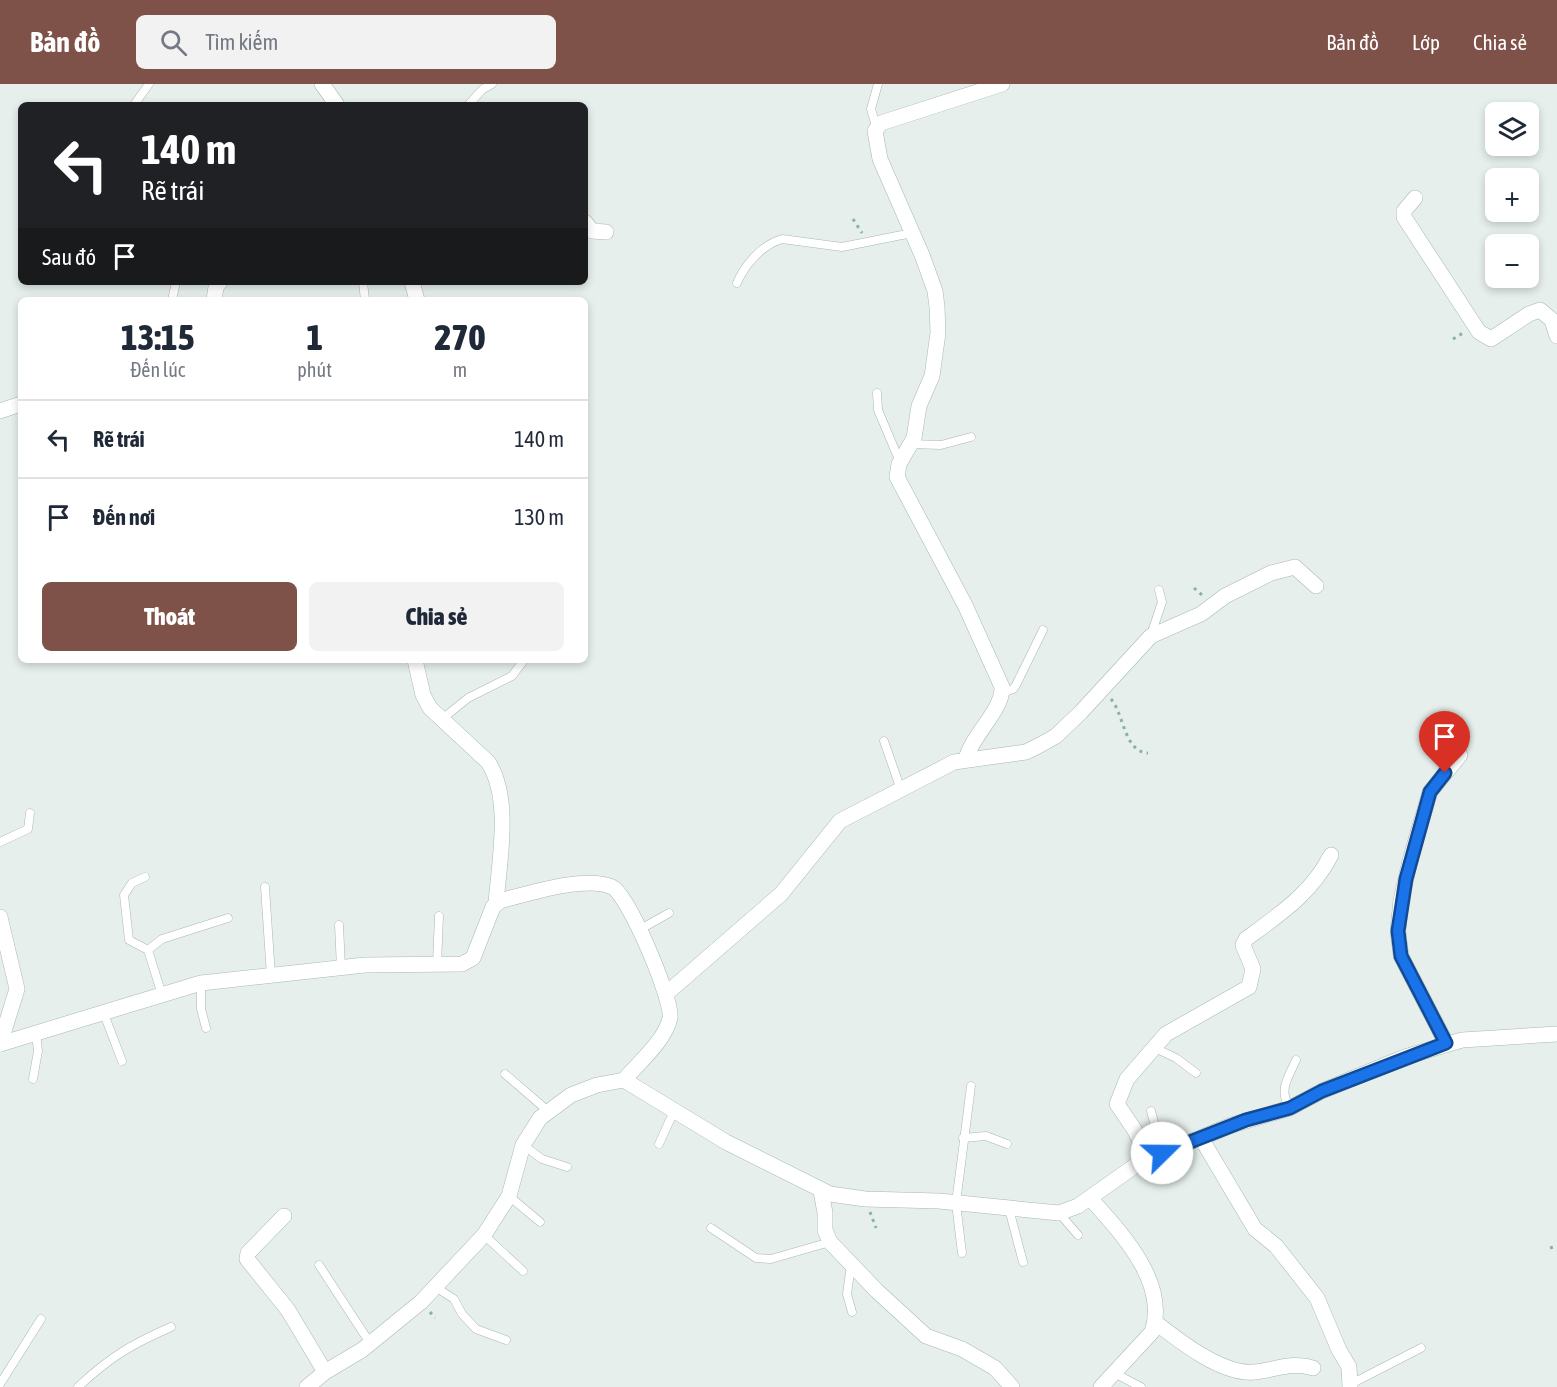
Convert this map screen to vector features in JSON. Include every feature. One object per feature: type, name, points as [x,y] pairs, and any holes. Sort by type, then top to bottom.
[{"type":"street","points":[[322,84],[335,102]]},
{"type":"street","points":[[966,759],[968,748],[1002,693],[998,673],[965,605],[897,477],[900,462],[914,438],[919,406],[932,376],[938,333],[935,291],[880,159],[875,139],[876,126],[1002,84]]},
{"type":"street","points":[[1415,198],[1404,211],[1404,217],[1483,335],[1491,339],[1535,311],[1545,311],[1556,327]]},
{"type":"street","points":[[588,226],[592,231],[606,232]]},
{"type":"street","points":[[0,411],[18,405]]},
{"type":"street","points":[[667,993],[782,894],[840,821],[966,759],[985,759],[1026,752],[1056,736],[1151,636],[1194,618],[1225,596],[1284,568],[1295,567],[1316,586]]},
{"type":"street","points":[[0,1044],[36,1031],[104,1014],[201,983],[341,968],[462,964],[473,958],[496,903],[502,829],[493,771],[488,762],[430,708],[423,695],[416,663]]},
{"type":"street","points":[[1446,1043],[1401,956],[1398,931],[1406,879],[1430,792],[1460,755]]},
{"type":"street","points":[[1155,1156],[1117,1104],[1127,1079],[1176,1027],[1217,1008],[1250,987],[1253,969],[1243,945],[1246,939],[1298,900],[1320,877],[1331,855]]},
{"type":"street","points":[[307,1387],[325,1372],[370,1343],[421,1302],[484,1235],[509,1196],[523,1145],[533,1126],[548,1111],[571,1095],[597,1085],[624,1080],[665,1032],[670,1012],[667,993],[625,902],[614,887],[595,882],[520,896],[496,903]]},
{"type":"street","points":[[0,917],[17,989],[0,1044]]},
{"type":"street","points":[[624,1080],[726,1142],[821,1191],[866,1199],[957,1203],[1059,1212],[1090,1198],[1139,1163],[1250,1118],[1290,1108],[1394,1061],[1446,1043],[1484,1036],[1557,1034]]},
{"type":"street","points":[[1201,1138],[1254,1229],[1276,1246],[1317,1298],[1339,1350],[1349,1367],[1350,1386]]},
{"type":"street","points":[[821,1191],[825,1230],[830,1242],[851,1264],[926,1336],[962,1349],[995,1368],[1012,1387]]},
{"type":"street","points":[[1090,1198],[1138,1254],[1155,1305],[1155,1322],[1152,1332],[1116,1374],[1101,1387]]},
{"type":"street","points":[[284,1216],[248,1253],[247,1259],[288,1310],[325,1372]]},
{"type":"street","points":[[1155,1322],[1197,1354],[1245,1371],[1296,1364],[1313,1368]]},
{"type":"lane","points":[[136,102],[149,84]]},
{"type":"lane","points":[[471,102],[483,89],[492,84]]},
{"type":"lane","points":[[876,126],[871,109],[878,84]]},
{"type":"lane","points":[[737,283],[743,269],[774,241],[782,239],[842,247],[912,233]]},
{"type":"lane","points":[[876,393],[878,410],[900,462]]},
{"type":"lane","points":[[910,444],[941,445],[971,437]]},
{"type":"lane","points":[[1151,636],[1162,602],[1159,590]]},
{"type":"lane","points":[[1002,693],[1013,689],[1016,685],[1043,630]]},
{"type":"lane","points":[[442,719],[468,698],[512,676],[523,663]]},
{"type":"lane","points":[[884,741],[901,790]]},
{"type":"lane","points":[[0,842],[28,829],[30,813]]},
{"type":"lane","points":[[145,877],[132,883],[124,895],[129,940],[148,950],[162,996]]},
{"type":"lane","points":[[265,887],[271,975]]},
{"type":"lane","points":[[638,930],[669,913]]},
{"type":"lane","points":[[437,964],[439,916]]},
{"type":"lane","points":[[148,950],[162,939],[228,918]]},
{"type":"lane","points":[[339,925],[341,968]]},
{"type":"lane","points":[[201,983],[201,1009],[206,1028]]},
{"type":"lane","points":[[104,1014],[122,1061]]},
{"type":"lane","points":[[33,1079],[38,1052],[36,1031]]},
{"type":"lane","points":[[1155,1048],[1176,1058],[1196,1073]]},
{"type":"lane","points":[[1290,1108],[1283,1098],[1284,1088],[1296,1060]]},
{"type":"lane","points":[[505,1074],[548,1111]]},
{"type":"lane","points":[[962,1253],[957,1203],[971,1086]]},
{"type":"lane","points":[[659,1144],[674,1111]]},
{"type":"lane","points":[[1151,1111],[1155,1156]]},
{"type":"lane","points":[[963,1138],[986,1136],[1007,1144]]},
{"type":"lane","points":[[523,1145],[542,1159],[567,1167]]},
{"type":"lane","points":[[509,1196],[540,1222]]},
{"type":"lane","points":[[1009,1209],[1023,1262]]},
{"type":"lane","points":[[1059,1212],[1078,1235]]},
{"type":"lane","points":[[711,1228],[756,1258],[771,1259],[830,1242]]},
{"type":"lane","points":[[484,1235],[523,1271]]},
{"type":"lane","points":[[851,1264],[847,1294],[852,1312]]},
{"type":"lane","points":[[319,1265],[370,1343]]},
{"type":"lane","points":[[434,1286],[454,1299],[462,1314],[476,1329],[506,1340]]},
{"type":"lane","points":[[0,1384],[41,1319]]},
{"type":"lane","points":[[78,1387],[100,1365],[127,1346],[171,1327]]},
{"type":"lane","points":[[1350,1386],[1421,1348]]},
{"type":"lane","points":[[1116,1374],[1141,1387]]},
{"type":"path","points":[[1102,688],[1121,713],[1126,733],[1134,747],[1140,753],[1148,753]]},
{"type":"path","points":[[1550,1248],[1557,1246]]},
{"type":"route","points":[[1162,1153],[1246,1120],[1290,1108],[1322,1091],[1446,1043],[1401,956],[1398,931],[1401,900],[1430,792],[1445,773]]}]
